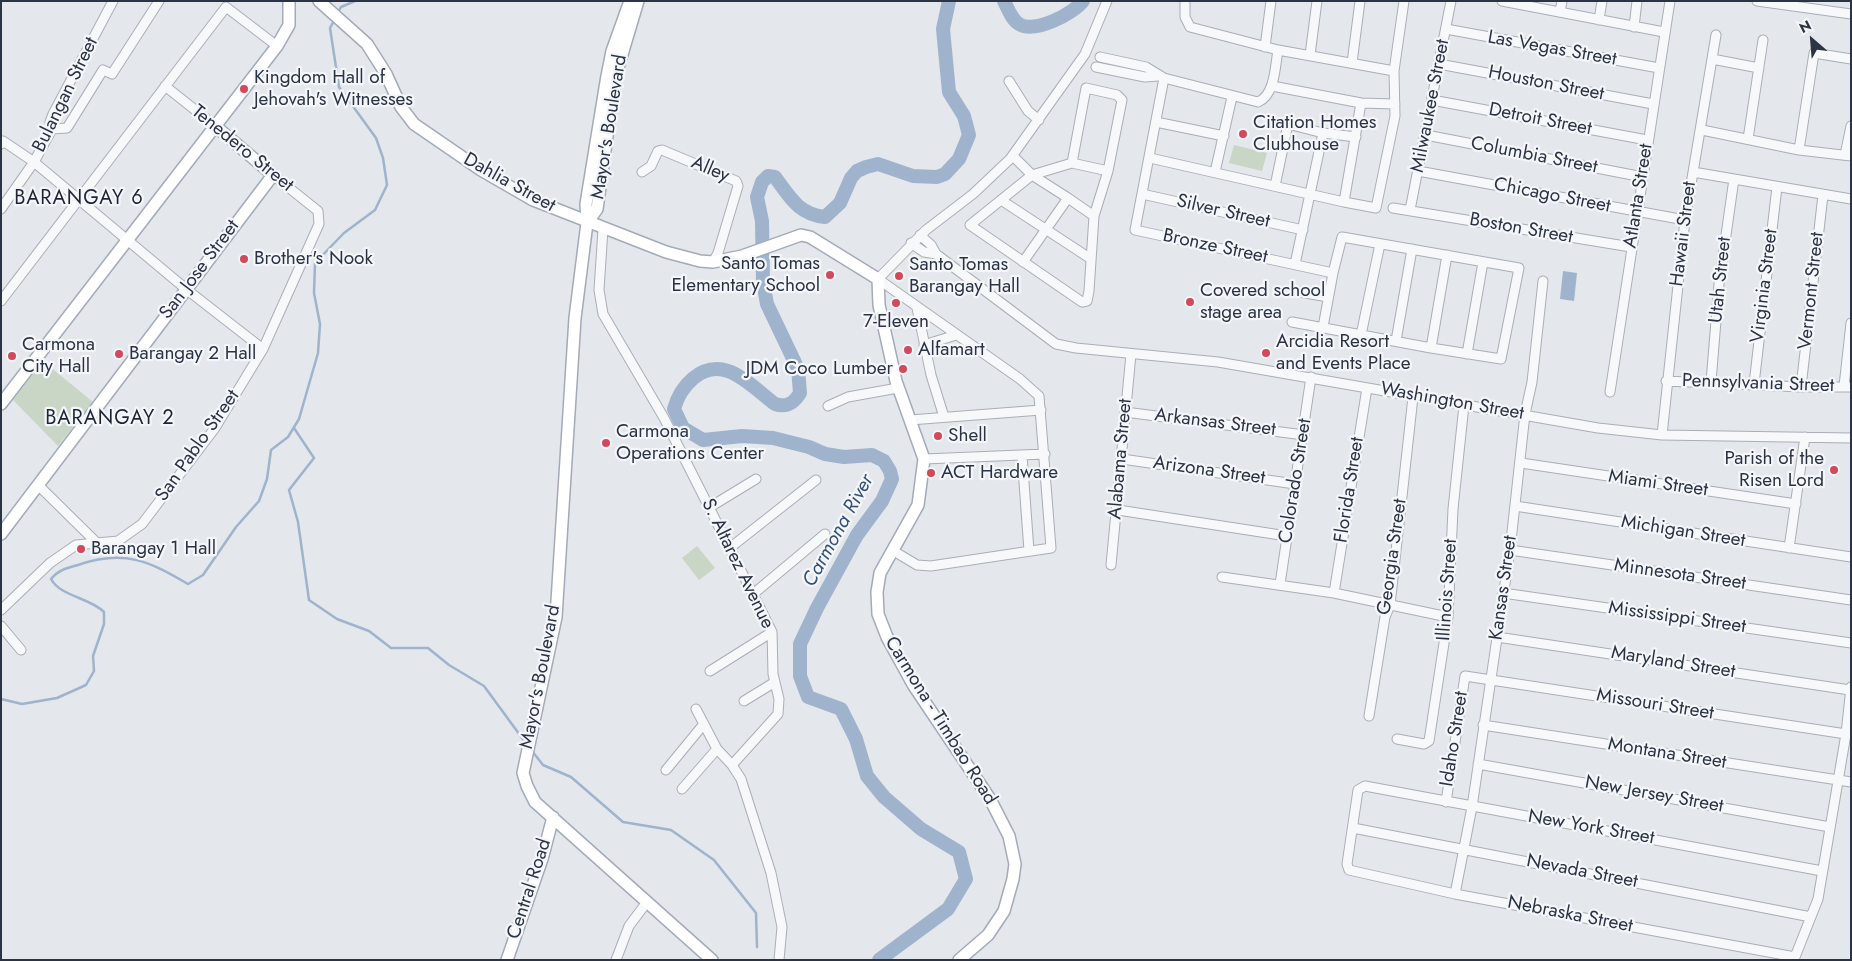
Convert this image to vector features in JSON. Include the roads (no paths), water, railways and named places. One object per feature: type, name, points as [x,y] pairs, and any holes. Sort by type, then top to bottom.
[{"type":"main road","points":[[1,404],[214,125],[278,46],[289,25],[289,1]]},
{"type":"main road","name":"Mayor's Boulevard","points":[[630,1],[612,52],[586,204],[587,223],[575,318],[556,617],[529,740],[524,773],[527,786],[535,802],[712,960]]},
{"type":"main road","name":"Mayor's Boulevard","points":[[587,223],[597,208],[615,78],[638,1]]},
{"type":"main road","name":"Dahlia Street","points":[[321,3],[367,44],[386,74],[401,107],[414,124],[480,170],[533,200],[587,223],[666,252],[713,262],[762,250],[801,235],[810,237],[878,279]]},
{"type":"main road","name":"Tenedero Street","points":[[214,125],[273,175]]},
{"type":"main road","name":"San Jose Street","points":[[1,534],[273,175]]},
{"type":"main road","name":"Carmona - Timbao Road","points":[[878,279],[879,305],[898,388],[924,459],[918,505],[880,573],[877,592],[878,614],[887,637],[914,686],[990,799],[1009,836],[1015,864],[1004,912],[988,935],[959,960]]},
{"type":"main road","name":"Central Road","points":[[506,960],[542,859],[553,817]]},
{"type":"street","name":"Bulangan Street","points":[[1,209],[34,162],[52,130],[50,122],[53,114],[114,1]]},
{"type":"street","points":[[52,130],[67,128],[103,70],[112,74],[159,1]]},
{"type":"street","points":[[892,550],[917,565],[931,566],[1051,548],[1042,410],[1039,396],[1020,379],[878,279],[920,235],[973,194],[1013,156],[1083,58],[1107,1]]},
{"type":"street","points":[[1186,1],[1185,18],[1190,27],[1278,50],[1394,71]]},
{"type":"street","points":[[1310,56],[1317,1]]},
{"type":"street","points":[[1352,63],[1360,1]]},
{"type":"street","points":[[1150,158],[1310,195],[1376,208],[1396,116],[1394,71],[1404,1]]},
{"type":"street","name":"Milwaukee Street","points":[[1410,210],[1451,1]]},
{"type":"street","points":[[1502,1],[1664,32]]},
{"type":"street","points":[[1560,12],[1562,1]]},
{"type":"street","points":[[1598,20],[1602,1]]},
{"type":"street","points":[[1634,27],[1637,1]]},
{"type":"street","name":"Atlanta Street","points":[[1610,392],[1647,140],[1670,1]]},
{"type":"street","points":[[1757,1],[1851,14]]},
{"type":"street","points":[[1265,47],[1267,2]]},
{"type":"street","points":[[1,301],[226,7],[278,46]]},
{"type":"street","name":"Las Vegas Street","points":[[1446,29],[1659,68]]},
{"type":"street","name":"Hawaii Street","points":[[1662,435],[1666,381],[1685,220],[1702,130],[1716,35]]},
{"type":"street","points":[[1748,139],[1763,40]]},
{"type":"street","points":[[1083,58],[1096,67],[1146,68],[1161,77],[1232,97],[1258,102],[1265,99],[1272,86],[1278,50]]},
{"type":"street","points":[[1799,150],[1814,54],[1851,59]]},
{"type":"street","points":[[1083,58],[1099,57],[1115,66]]},
{"type":"street","points":[[1712,59],[1759,68]]},
{"type":"street","name":"Houston Street","points":[[1439,64],[1653,104]]},
{"type":"street","points":[[1142,194],[1156,122],[1161,77]]},
{"type":"street","points":[[1009,81],[1028,111],[1040,120]]},
{"type":"street","name":"Tenedero Street","points":[[165,86],[214,125]]},
{"type":"street","points":[[1272,86],[1361,103],[1395,104]]},
{"type":"street","points":[[1072,164],[1086,88],[1117,95],[1122,100],[1108,171],[1094,216],[1088,300],[1082,302],[970,225],[1032,175],[1072,164],[1108,171]]},
{"type":"street","points":[[1215,172],[1232,97]]},
{"type":"street","name":"Detroit Street","points":[[1432,100],[1647,140]]},
{"type":"street","points":[[1344,202],[1361,103]]},
{"type":"street","points":[[1156,122],[1224,136]]},
{"type":"street","points":[[1275,186],[1288,124],[1323,133],[1356,137]]},
{"type":"street","points":[[1702,130],[1799,150],[1848,156],[1851,126]]},
{"type":"street","points":[[1295,264],[1304,230],[1323,133]]},
{"type":"street","name":"Columbia Street","points":[[1426,135],[1643,177]]},
{"type":"street","points":[[2,142],[34,162],[186,289],[263,349]]},
{"type":"street","name":"Alley","points":[[642,172],[651,166],[658,151],[662,150],[736,181],[738,186],[718,253],[713,262]]},
{"type":"street","points":[[1013,156],[1032,175],[1094,216]]},
{"type":"street","name":"Chicago Street","points":[[1418,171],[1685,220]]},
{"type":"street","points":[[1693,172],[1851,199]]},
{"type":"street","name":"Tenedero Street","points":[[273,175],[318,211]]},
{"type":"street","name":"Utah Street","points":[[1712,382],[1719,284],[1734,179]]},
{"type":"street","name":"Virginia Street","points":[[1754,384],[1777,187]]},
{"type":"street","name":"Bronze Street","points":[[1142,194],[1135,230],[1333,273]]},
{"type":"street","name":"Silver Street","points":[[1142,194],[1304,230]]},
{"type":"street","name":"Vermont Street","points":[[1801,387],[1822,195]]},
{"type":"street","points":[[1023,262],[1068,198]]},
{"type":"street","points":[[1001,200],[1091,259]]},
{"type":"street","name":"Boston Street","points":[[1394,208],[1631,247]]},
{"type":"street","name":"San Pablo Street","points":[[1,610],[50,563],[76,546],[118,540],[142,524],[214,428],[263,349],[319,224],[318,211]]},
{"type":"street","name":"S. Altarez Avenue","points":[[603,228],[599,290],[603,314],[664,418],[752,594],[770,624],[772,632],[775,682],[779,699],[778,714],[732,765]]},
{"type":"street","name":"Washington Street","points":[[920,235],[931,245],[936,254],[1056,344],[1131,354],[1218,362],[1598,428],[1662,435],[1851,438]]},
{"type":"street","points":[[1292,322],[1501,359],[1519,268],[1342,237],[1323,327]]},
{"type":"street","name":"Washington Street","points":[[912,243],[924,252],[936,254]]},
{"type":"street","points":[[1361,335],[1380,244]]},
{"type":"street","points":[[1396,341],[1412,249]]},
{"type":"street","points":[[1431,348],[1447,255]]},
{"type":"street","points":[[1467,354],[1483,262]]},
{"type":"street","name":"Kansas Street","points":[[1455,894],[1472,806],[1510,550],[1525,414],[1530,400],[1543,280]]},
{"type":"street","points":[[1294,291],[1328,297]]},
{"type":"street","points":[[917,308],[924,345],[944,417]]},
{"type":"street","points":[[1848,387],[1851,323]]},
{"type":"street","points":[[924,345],[956,335]]},
{"type":"street","name":"Alabama Street","points":[[1111,565],[1118,510],[1131,354]]},
{"type":"street","name":"Colorado Street","points":[[1280,584],[1312,377]]},
{"type":"street","name":"Pennsylvania Street","points":[[1666,381],[1801,387],[1848,387]]},
{"type":"street","points":[[828,406],[848,397],[898,388]]},
{"type":"street","name":"Florida Street","points":[[1334,593],[1366,388]]},
{"type":"street","name":"Georgia Street","points":[[1369,716],[1385,616],[1390,605],[1413,397]]},
{"type":"street","name":"Illinois Street","points":[[1397,739],[1424,744],[1428,742],[1448,617],[1453,509],[1464,406]]},
{"type":"street","points":[[910,420],[1042,410]]},
{"type":"street","name":"Arkansas Street","points":[[1125,412],[1304,435]]},
{"type":"street","points":[[1789,548],[1805,438]]},
{"type":"street","points":[[924,459],[1045,454]]},
{"type":"street","points":[[1022,455],[1029,551]]},
{"type":"street","name":"Arizona Street","points":[[1122,459],[1296,484]]},
{"type":"street","name":"Miami Street","points":[[1521,463],[1796,504]]},
{"type":"street","points":[[710,507],[756,479]]},
{"type":"street","points":[[730,547],[816,480]]},
{"type":"street","points":[[38,485],[97,543]]},
{"type":"street","name":"Michigan Street","points":[[1515,506],[1851,557]]},
{"type":"street","points":[[1118,510],[1286,536]]},
{"type":"street","points":[[752,594],[824,534]]},
{"type":"street","name":"Minnesota Street","points":[[1510,550],[1851,600]]},
{"type":"street","points":[[1222,577],[1334,593],[1448,617]]},
{"type":"street","name":"Mississippi Street","points":[[1503,593],[1851,643]]},
{"type":"street","points":[[1,626],[21,650]]},
{"type":"street","points":[[710,671],[772,632]]},
{"type":"street","name":"Maryland Street","points":[[1496,637],[1851,688]]},
{"type":"street","name":"Missouri Street","points":[[1465,676],[1846,734]]},
{"type":"street","name":"Idaho Street","points":[[1446,802],[1465,676]]},
{"type":"street","points":[[744,701],[775,682]]},
{"type":"street","points":[[1811,916],[1818,898],[1846,734],[1851,688]]},
{"type":"street","points":[[696,709],[717,749],[732,765],[741,779],[771,873],[782,927],[779,960]]},
{"type":"street","points":[[666,770],[703,725]]},
{"type":"street","name":"Montana Street","points":[[1483,725],[1851,782]]},
{"type":"street","points":[[682,789],[717,749]]},
{"type":"street","name":"New Jersey Street","points":[[1478,764],[1830,827]]},
{"type":"street","name":"New York Street","points":[[1353,828],[1358,790],[1360,787],[1365,786],[1822,871]]},
{"type":"street","name":"Nevada Street","points":[[1353,828],[1811,916]]},
{"type":"street","name":"Nebraska Street","points":[[1353,828],[1347,867],[1349,870],[1455,894],[1794,957],[1811,916]]},
{"type":"street","points":[[616,960],[629,926],[647,902]]},
{"type":"water","points":[[1563,271],[1577,273],[1574,301],[1560,299]]},
{"type":"waterway","points":[[337,14],[341,7],[355,1]]},
{"type":"waterway","name":"Carmona River","points":[[879,960],[948,909],[966,879],[959,852],[921,829],[884,797],[867,776],[856,739],[841,709],[808,697],[800,676],[800,644],[817,608],[857,535],[882,501],[892,479],[890,471],[884,461],[872,455],[844,457],[825,454],[809,447],[773,438],[742,436],[703,440],[683,428],[674,409],[681,393],[693,378],[709,370],[718,369],[734,373],[775,404],[790,404],[800,393],[798,369],[767,304],[763,282],[762,221],[757,197],[762,182],[768,176],[775,177],[790,198],[801,208],[825,217],[840,203],[851,178],[857,171],[866,167],[878,164],[913,176],[937,177],[945,174],[959,159],[969,135],[964,116],[949,92],[943,29],[949,1]]},
{"type":"waterway","name":"Carmona River","points":[[1004,1],[1014,20],[1026,26],[1043,25],[1053,21],[1062,17],[1083,1]]},
{"type":"waterway","points":[[1,699],[22,704],[57,698],[86,685],[94,671],[93,656],[104,624],[104,612],[91,603],[61,590],[51,579],[57,573],[66,568],[94,560],[123,558],[136,560],[161,569],[188,584],[203,575],[236,527],[259,501],[267,479],[271,450],[288,437],[299,419],[318,353],[320,324],[314,293],[315,263],[344,233],[375,210],[387,185],[383,158],[376,138],[339,87],[330,28],[335,19]]},
{"type":"waterway","points":[[294,428],[314,458],[289,490],[298,522],[309,600],[337,619],[369,631],[391,648],[428,648],[449,665],[484,686],[525,742]]},
{"type":"waterway","points":[[532,751],[543,765],[571,777],[623,822],[671,830],[714,860],[756,913],[757,947]]},
{"type":"place","name":"Kingdom Hall of Jehovah's Witnesses","points":[[244,89]]},
{"type":"place","name":"Citation Homes Clubhouse","points":[[1243,134]]},
{"type":"place","name":"Brother's Nook","points":[[244,259]]},
{"type":"place","name":"Santo Tomas Elementary School","points":[[830,275]]},
{"type":"place","name":"Santo Tomas Barangay Hall","points":[[899,276]]},
{"type":"place","name":"Covered school stage area","points":[[1190,302]]},
{"type":"place","name":"7-Eleven","points":[[896,303]]},
{"type":"place","name":"Alfamart","points":[[908,350]]},
{"type":"place","name":"Arcidia Resort and Events Place","points":[[1266,353]]},
{"type":"place","name":"Barangay 2 Hall","points":[[119,354]]},
{"type":"place","name":"Carmona City Hall","points":[[12,356]]},
{"type":"place","name":"JDM Coco Lumber","points":[[903,369]]},
{"type":"place","name":"Shell","points":[[938,436]]},
{"type":"place","name":"Carmona Operations Center","points":[[606,443]]},
{"type":"place","name":"Parish of the Risen Lord","points":[[1834,470]]},
{"type":"place","name":"ACT Hardware","points":[[931,473]]},
{"type":"place","name":"Barangay 1 Hall","points":[[81,549]]},
{"type":"district","name":"BARANGAY 6","points":[[79,199]]},
{"type":"district","name":"BARANGAY 2","points":[[110,419]]}]
